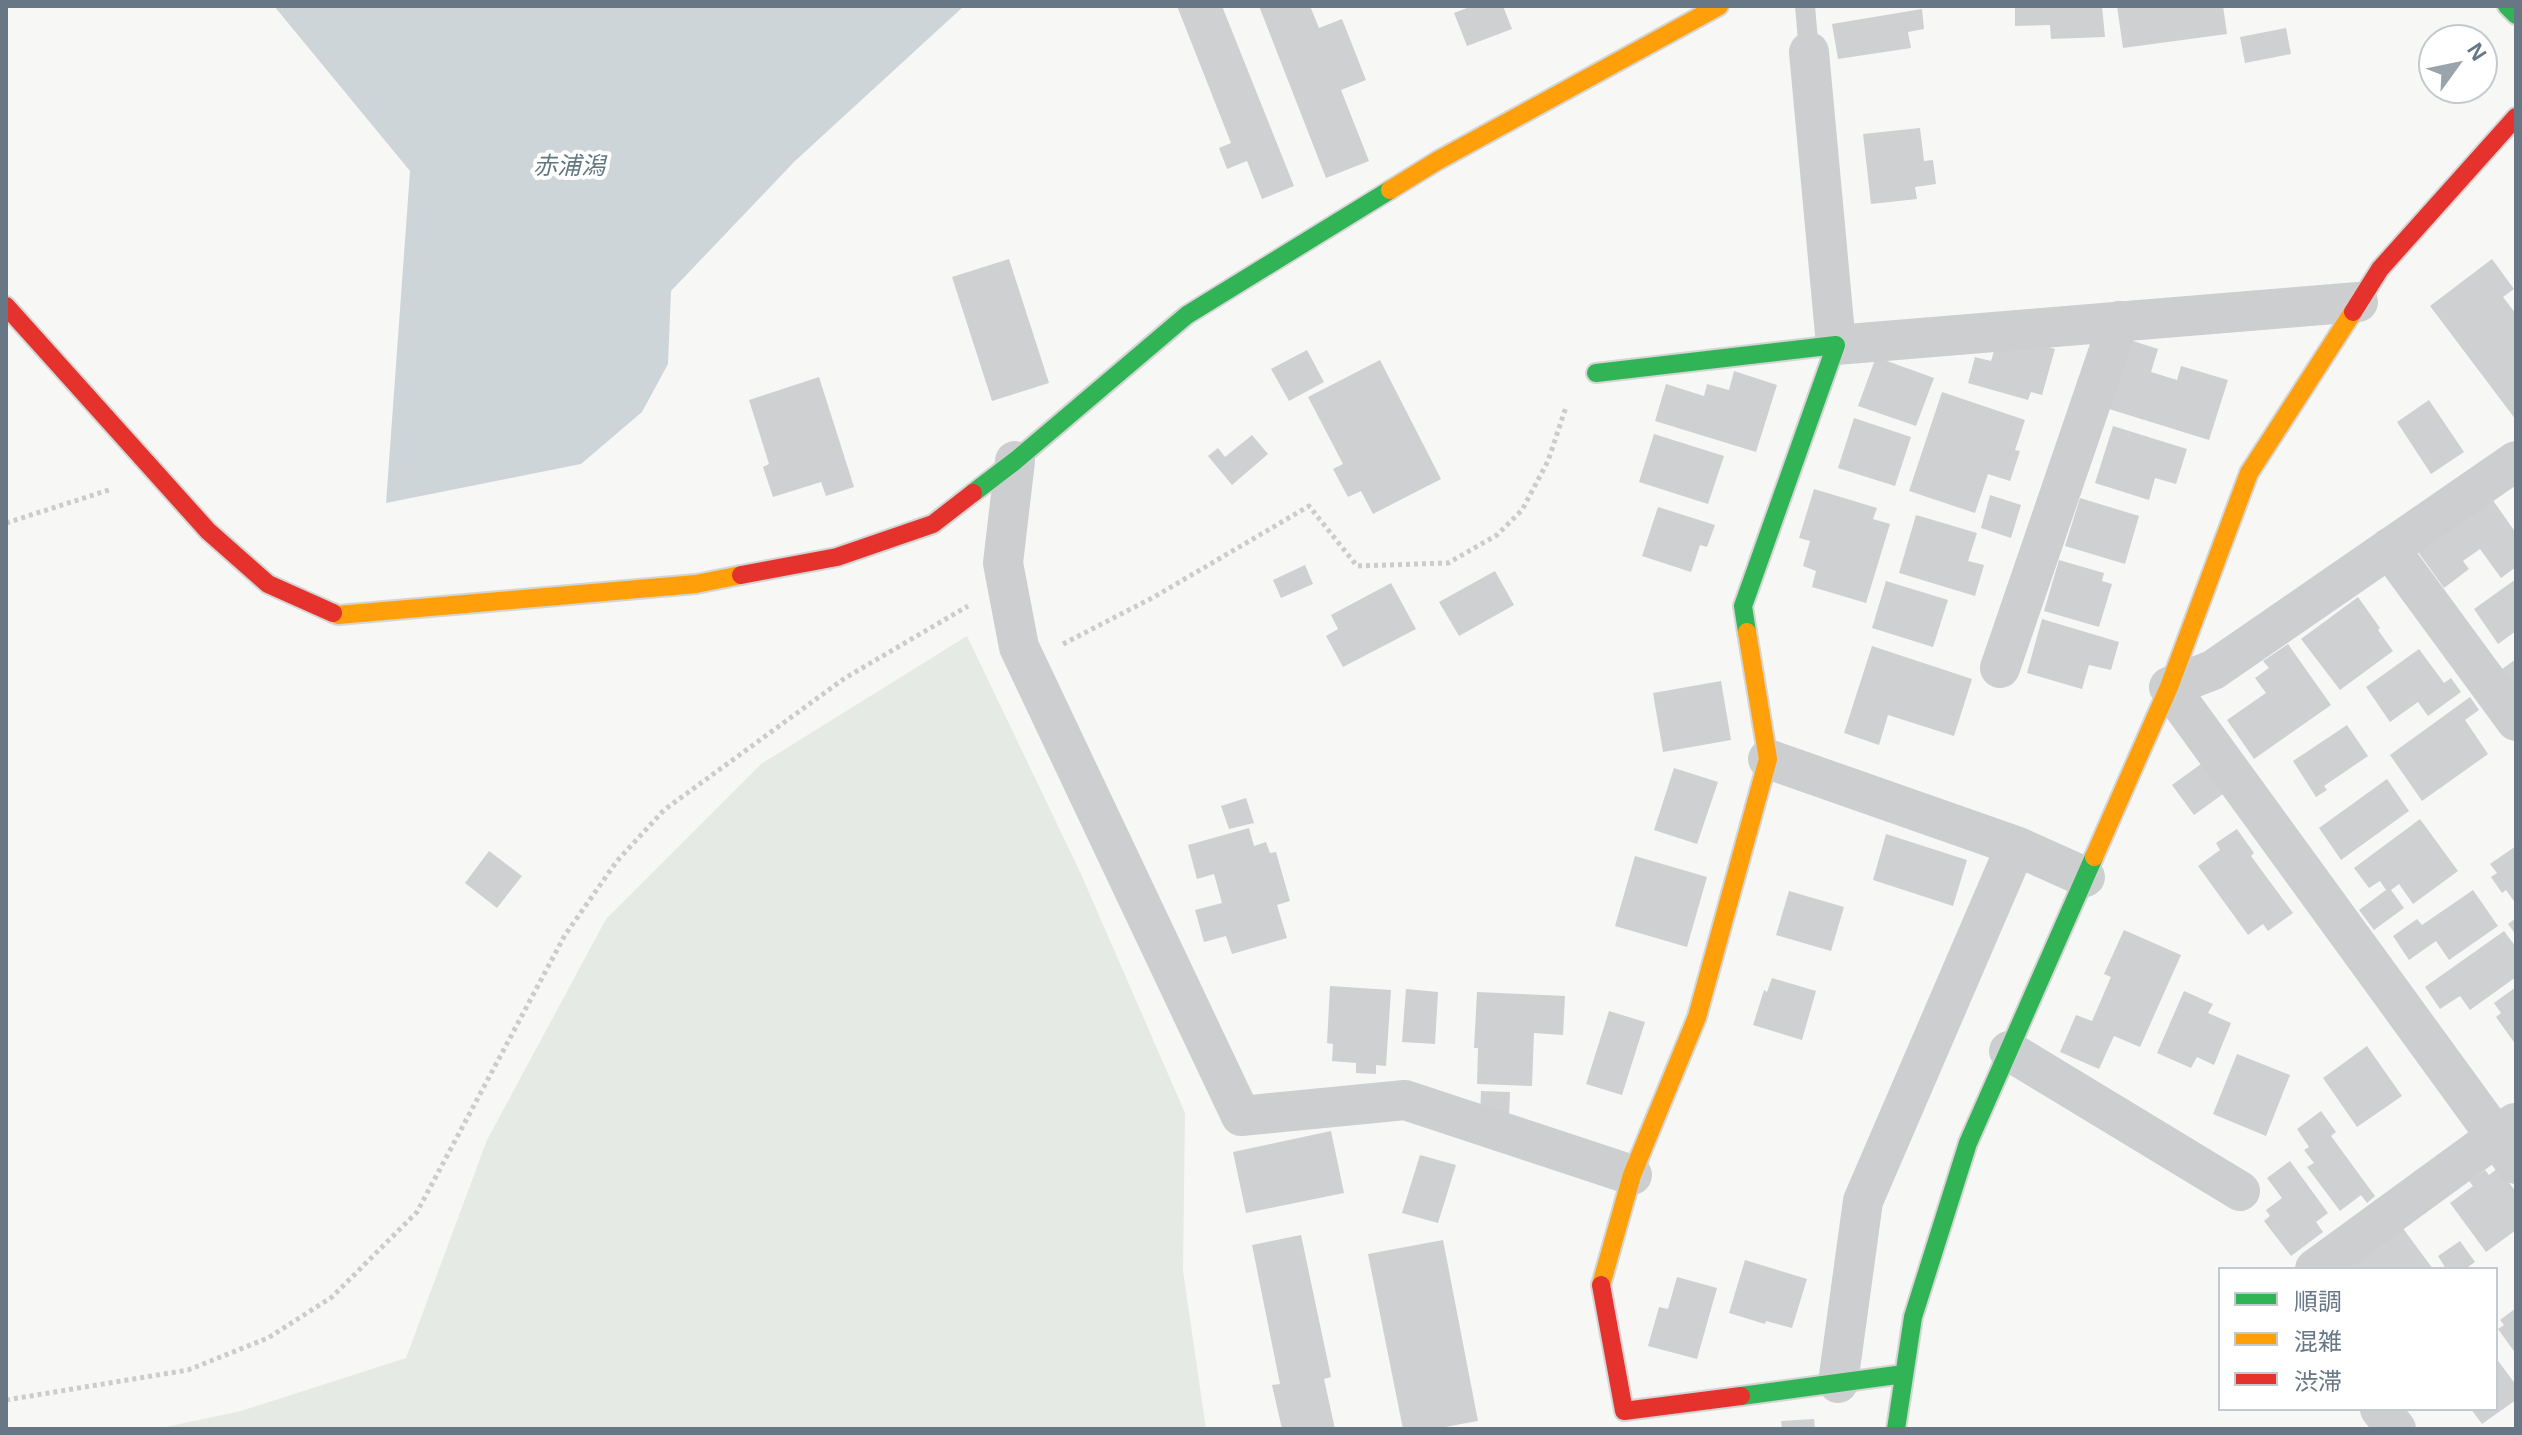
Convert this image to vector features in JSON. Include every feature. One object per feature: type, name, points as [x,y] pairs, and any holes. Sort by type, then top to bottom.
[{"type":"street","points":[[6,306],[208,531],[268,584],[338,615],[696,584],[837,557],[933,524],[1015,461],[1187,315],[1437,161],[1719,6]]},
{"type":"street","points":[[2507,6],[2516,15]]},
{"type":"street","points":[[1809,52],[1836,345],[1743,606],[1768,759],[1697,1017],[1632,1175],[1600,1289],[1624,1411],[1904,1374]]},
{"type":"street","points":[[1896,1429],[1913,1317],[1968,1143],[2169,687],[2249,473],[2380,269],[2516,117]]},
{"type":"street","points":[[1596,373],[1836,345],[2358,302]]},
{"type":"street","points":[[2000,668],[2119,321]]},
{"type":"street","points":[[1015,461],[1003,563],[1019,647],[1241,1116],[1405,1100],[1632,1175]]},
{"type":"street","points":[[2169,687],[2213,670],[2516,461]]},
{"type":"street","points":[[2389,548],[2516,721]]},
{"type":"street","points":[[2169,687],[2509,1142],[2318,1267]]},
{"type":"street","points":[[1768,759],[2016,846],[2085,877]]},
{"type":"street","points":[[1838,1383],[1863,1201],[2016,846]]},
{"type":"street","points":[[2009,1051],[2240,1191]]},
{"type":"street","points":[[2382,1411],[2396,1429]]},
{"type":"lane","points":[[1805,6],[1809,52]]},
{"type":"path","points":[[1027,663],[1154,597],[1309,506],[1357,566],[1448,563],[1497,535],[1522,510],[1548,461],[1566,407],[1596,373]]},
{"type":"path","points":[[6,523],[157,475]]},
{"type":"path","points":[[6,1400],[188,1370],[268,1338],[332,1297],[417,1212],[565,935],[617,861],[664,810],[845,678],[982,599],[1003,563]]},
{"type":"shaded area","points":[[967,636],[1081,874],[1185,1113],[1183,1271],[1206,1429],[156,1429],[241,1411],[406,1358],[487,1140],[606,919],[761,764]]},
{"type":"water","name":"赤浦潟","points":[[274,6],[964,6],[795,161],[671,291],[668,364],[642,412],[581,464],[386,503],[410,171]]},
{"type":"building","points":[[1177,6],[1222,6],[1294,186],[1262,199],[1247,161],[1227,169],[1219,148],[1231,143]]},
{"type":"building","points":[[1259,6],[1310,6],[1319,28],[1342,19],[1366,80],[1341,90],[1369,161],[1326,178]]},
{"type":"building","points":[[1472,6],[1503,6],[1512,29],[1467,46],[1454,13]]},
{"type":"building","points":[[2015,6],[2102,6],[2105,37],[2051,39],[2050,25],[2015,26]]},
{"type":"building","points":[[2117,6],[2223,6],[2227,34],[2123,48]]},
{"type":"building","points":[[1922,9],[1924,29],[1908,32],[1911,48],[1838,59],[1832,24]]},
{"type":"building","points":[[2286,28],[2291,54],[2245,63],[2240,37]]},
{"type":"building","points":[[1920,128],[1924,161],[1933,160],[1936,184],[1915,187],[1917,199],[1871,204],[1863,134]]},
{"type":"building","points":[[1009,259],[1049,383],[992,401],[952,277]]},
{"type":"building","points":[[2492,259],[2514,289],[2503,297],[2516,314],[2516,420],[2430,306]]},
{"type":"building","points":[[2021,339],[2055,349],[2042,395],[2031,392],[2028,400],[1968,383],[1975,357],[1991,361],[1996,344],[2018,350]]},
{"type":"building","points":[[2130,340],[2158,349],[2151,372],[2177,380],[2181,366],[2228,380],[2209,440],[2109,409]]},
{"type":"building","points":[[1307,350],[1324,382],[1289,401],[1271,369]]},
{"type":"building","points":[[1876,357],[1934,378],[1916,426],[1858,406]]},
{"type":"building","points":[[1380,360],[1441,479],[1373,514],[1361,491],[1348,497],[1333,469],[1343,464],[1308,397]]},
{"type":"building","points":[[1734,371],[1777,385],[1756,452],[1655,421],[1666,384],[1704,396],[1707,384],[1729,390]]},
{"type":"building","points":[[819,377],[854,487],[826,496],[821,482],[773,497],[763,467],[769,464],[749,400]]},
{"type":"building","points":[[1942,392],[2025,420],[2015,450],[2020,451],[2010,481],[1988,474],[1975,513],[1909,491]]},
{"type":"building","points":[[2429,400],[2464,452],[2431,474],[2397,422]]},
{"type":"building","points":[[1854,418],[1911,437],[1895,486],[1838,468]]},
{"type":"building","points":[[2113,426],[2187,449],[2176,484],[2155,478],[2149,500],[2095,483]]},
{"type":"building","points":[[1654,434],[1724,456],[1708,504],[1639,482]]},
{"type":"building","points":[[1252,435],[1268,454],[1232,485],[1208,456],[1218,448],[1225,457]]},
{"type":"building","points":[[1814,489],[1877,508],[1873,519],[1890,524],[1866,603],[1812,587],[1816,571],[1803,566],[1810,541],[1799,538]]},
{"type":"building","points":[[1990,495],[2021,505],[2011,538],[1981,528]]},
{"type":"building","points":[[2080,498],[2139,516],[2125,564],[2065,546]]},
{"type":"building","points":[[2492,499],[2516,533],[2516,567],[2501,578],[2480,549],[2463,561],[2469,569],[2444,588],[2418,552]]},
{"type":"building","points":[[1658,507],[1715,525],[1707,547],[1700,545],[1691,572],[1642,556]]},
{"type":"building","points":[[1916,515],[1977,533],[1968,561],[1984,565],[1975,596],[1899,573]]},
{"type":"building","points":[[2059,560],[2104,573],[2102,581],[2112,584],[2099,627],[2044,611]]},
{"type":"building","points":[[1305,565],[1313,584],[1281,598],[1273,580]]},
{"type":"building","points":[[1495,571],[1514,605],[1459,636],[1439,602]]},
{"type":"building","points":[[2516,579],[2516,631],[2498,644],[2474,609]]},
{"type":"building","points":[[1886,581],[1948,600],[1933,647],[1872,628]]},
{"type":"building","points":[[1391,583],[1416,629],[1343,667],[1326,636],[1338,629],[1331,615]]},
{"type":"building","points":[[2358,597],[2393,651],[2340,690],[2301,639]]},
{"type":"building","points":[[2042,619],[2119,642],[2111,670],[2089,665],[2082,689],[2027,673]]},
{"type":"building","points":[[2288,644],[2331,705],[2254,759],[2227,720],[2266,693],[2255,678],[2269,668],[2263,661]]},
{"type":"building","points":[[1872,646],[1972,679],[1954,736],[1888,715],[1879,745],[1844,733]]},
{"type":"building","points":[[2419,649],[2444,683],[2451,678],[2461,692],[2428,716],[2418,702],[2390,722],[2366,687]]},
{"type":"building","points":[[2516,659],[2516,696],[2498,672]]},
{"type":"building","points":[[1721,681],[1731,740],[1663,752],[1653,693]]},
{"type":"building","points":[[2470,697],[2479,710],[2465,720],[2488,754],[2422,801],[2390,755]]},
{"type":"building","points":[[2347,725],[2368,756],[2324,786],[2327,790],[2316,797],[2293,761]]},
{"type":"building","points":[[2201,764],[2223,794],[2194,815],[2172,785]]},
{"type":"building","points":[[1674,768],[1718,782],[1697,844],[1654,830]]},
{"type":"building","points":[[2387,779],[2409,811],[2341,860],[2319,828]]},
{"type":"building","points":[[1246,798],[1254,823],[1229,829],[1221,806]]},
{"type":"building","points":[[2420,819],[2458,871],[2413,904],[2399,884],[2391,890],[2404,908],[2374,930],[2359,910],[2386,890],[2380,881],[2369,888],[2354,868]]},
{"type":"building","points":[[1249,828],[1254,846],[1266,842],[1270,853],[1276,852],[1290,901],[1277,905],[1287,938],[1232,954],[1226,936],[1204,942],[1195,910],[1222,903],[1214,874],[1197,879],[1188,845]]},
{"type":"building","points":[[2237,829],[2254,853],[2251,856],[2293,913],[2268,931],[2263,924],[2248,935],[2198,866],[2220,850],[2216,843]]},
{"type":"building","points":[[1886,834],[1967,860],[1953,906],[1873,880]]},
{"type":"building","points":[[2516,846],[2516,904],[2506,890],[2502,893],[2491,877],[2497,873],[2490,864]]},
{"type":"building","points":[[489,851],[522,876],[497,908],[465,883]]},
{"type":"building","points":[[1635,856],[1707,877],[1687,947],[1615,926]]},
{"type":"building","points":[[2473,890],[2498,926],[2449,960],[2436,941],[2409,960],[2393,936],[2417,919],[2422,925]]},
{"type":"building","points":[[1789,891],[1844,907],[1831,951],[1776,935]]},
{"type":"building","points":[[2516,918],[2516,935],[2508,924]]},
{"type":"building","points":[[2124,930],[2181,955],[2140,1047],[2114,1036],[2099,1069],[2060,1052],[2076,1015],[2092,1021],[2111,977],[2104,974]]},
{"type":"building","points":[[2504,931],[2516,947],[2516,977],[2470,1010],[2460,996],[2440,1009],[2425,987]]},
{"type":"building","points":[[1772,978],[1816,991],[1802,1040],[1753,1025],[1764,990],[1767,992]]},
{"type":"building","points":[[1330,986],[1391,990],[1386,1066],[1376,1065],[1376,1074],[1356,1073],[1356,1063],[1332,1061],[1333,1044],[1327,1043]]},
{"type":"building","points":[[2516,987],[2516,1045],[2496,1017],[2501,1013],[2494,1003]]},
{"type":"building","points":[[1406,989],[1438,992],[1435,1044],[1402,1042]]},
{"type":"building","points":[[2184,991],[2213,1004],[2208,1013],[2231,1023],[2214,1065],[2197,1057],[2191,1068],[2157,1053]]},
{"type":"building","points":[[1477,992],[1565,996],[1563,1035],[1534,1033],[1532,1086],[1477,1084],[1478,1048],[1474,1048]]},
{"type":"building","points":[[1609,1011],[1645,1022],[1622,1095],[1586,1084]]},
{"type":"building","points":[[2367,1046],[2402,1096],[2357,1127],[2323,1078]]},
{"type":"building","points":[[2237,1054],[2290,1075],[2266,1136],[2213,1114]]},
{"type":"building","points":[[1481,1091],[1510,1092],[1509,1116],[1480,1115]]},
{"type":"building","points":[[2321,1111],[2336,1132],[2331,1136],[2375,1196],[2367,1203],[2361,1195],[2340,1211],[2307,1167],[2314,1163],[2304,1150],[2309,1147],[2297,1129]]},
{"type":"building","points":[[1331,1131],[1344,1193],[1246,1213],[1233,1152]]},
{"type":"building","points":[[1420,1155],[1456,1165],[1438,1223],[1402,1213]]},
{"type":"building","points":[[2290,1161],[2328,1213],[2316,1222],[2323,1232],[2291,1256],[2264,1221],[2270,1216],[2266,1210],[2282,1198],[2267,1178]]},
{"type":"building","points":[[2498,1168],[2516,1192],[2516,1230],[2486,1252],[2450,1203],[2473,1186],[2469,1181],[2485,1170],[2489,1175]]},
{"type":"building","points":[[2402,1227],[2432,1267],[2348,1267]]},
{"type":"building","points":[[1301,1235],[1331,1377],[1324,1379],[1335,1429],[1282,1429],[1272,1385],[1280,1384],[1252,1245]]},
{"type":"building","points":[[1443,1240],[1478,1421],[1434,1429],[1403,1429],[1368,1254]]},
{"type":"building","points":[[2460,1241],[2475,1262],[2468,1267],[2445,1267],[2438,1256]]},
{"type":"building","points":[[1745,1260],[1807,1279],[1792,1328],[1729,1313]]},
{"type":"building","points":[[1677,1277],[1717,1288],[1697,1359],[1648,1346],[1659,1307],[1668,1309]]},
{"type":"building","points":[[2516,1308],[2516,1354],[2498,1329],[2504,1325],[2500,1320]]},
{"type":"building","points":[[2498,1361],[2516,1385],[2516,1400],[2482,1424],[2472,1411],[2498,1411]]},
{"type":"building","points":[[1814,1419],[1815,1429],[1782,1429],[1781,1421]]},
{"type":"traffic: fast","points":[[2507,6],[2516,15]]},
{"type":"traffic: fast","points":[[973,493],[1187,315],[1390,190]]},
{"type":"traffic: fast","points":[[1596,373],[1836,345],[1743,606],[1747,632]]},
{"type":"traffic: fast","points":[[1896,1429],[1913,1317],[1968,1143],[2094,857]]},
{"type":"traffic: fast","points":[[1741,1396],[1904,1374]]},
{"type":"traffic: slow","points":[[1390,190],[1719,6]]},
{"type":"traffic: slow","points":[[2094,857],[2169,687],[2249,473],[2353,312]]},
{"type":"traffic: slow","points":[[333,613],[696,584],[741,575]]},
{"type":"traffic: slow","points":[[1601,1285],[1632,1175],[1697,1017],[1768,759],[1747,632]]},
{"type":"traffic: jam","points":[[2353,312],[2380,269],[2516,117]]},
{"type":"traffic: jam","points":[[6,306],[208,531],[268,584],[333,613]]},
{"type":"traffic: jam","points":[[741,575],[837,557],[933,524],[973,493]]},
{"type":"traffic: jam","points":[[1601,1285],[1624,1411],[1741,1396]]}]
